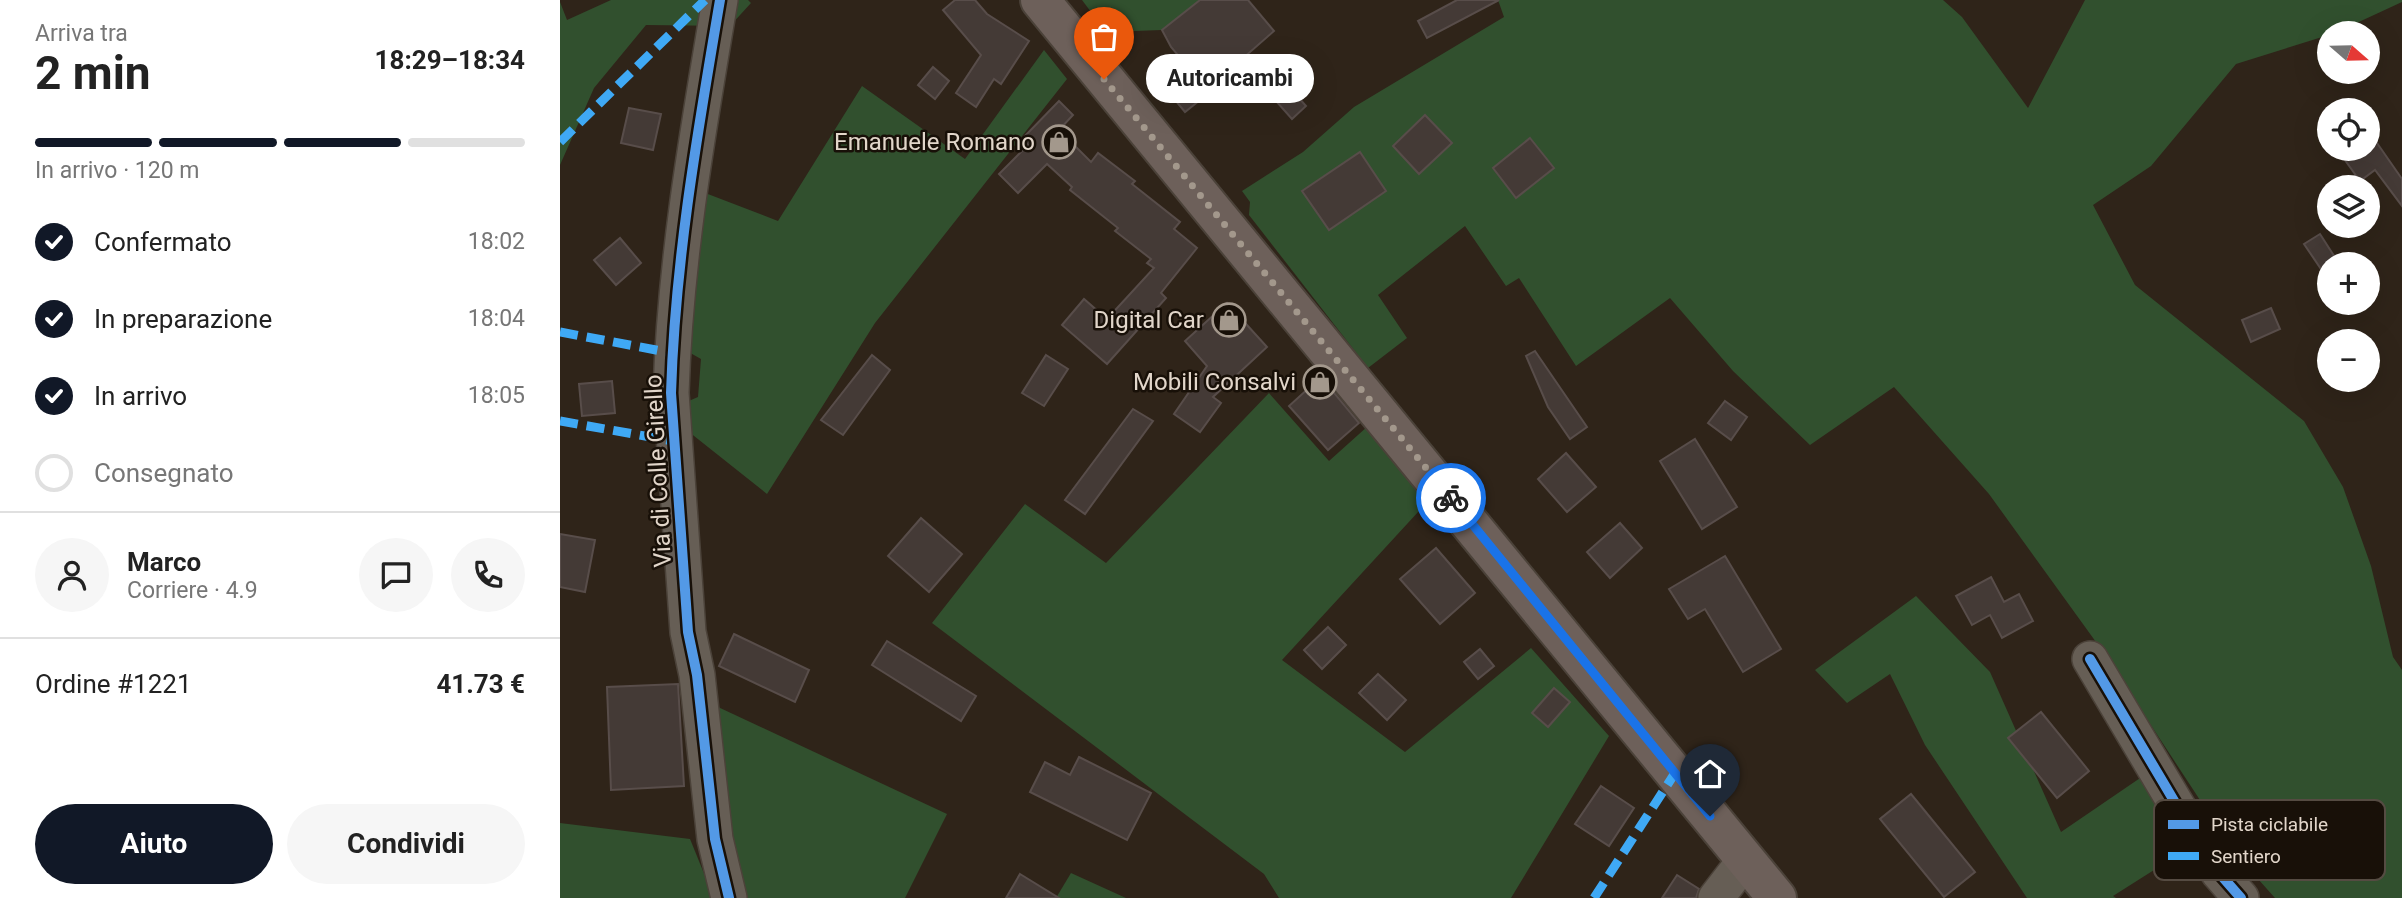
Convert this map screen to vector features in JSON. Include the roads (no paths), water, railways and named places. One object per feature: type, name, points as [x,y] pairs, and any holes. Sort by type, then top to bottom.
[{"type":"main road","points":[[1040,0],[1777,898]]},
{"type":"street","name":"Via di Colle Girello","points":[[720,0],[687,202],[671,393],[688,632],[697,675],[715,839],[729,898]]},
{"type":"street","points":[[2090,659],[2174,800]]},
{"type":"street","points":[[1716,898],[1746,859]]},
{"type":"street","points":[[2225,880],[2241,898]]},
{"type":"place","name":"Autoricambi","points":[[1104,79]]},
{"type":"place","name":"Emanuele Romano","points":[[1059,142]]},
{"type":"place","name":"Digital Car","points":[[1229,320]]},
{"type":"place","name":"Mobili Consalvi","points":[[1320,382]]}]
